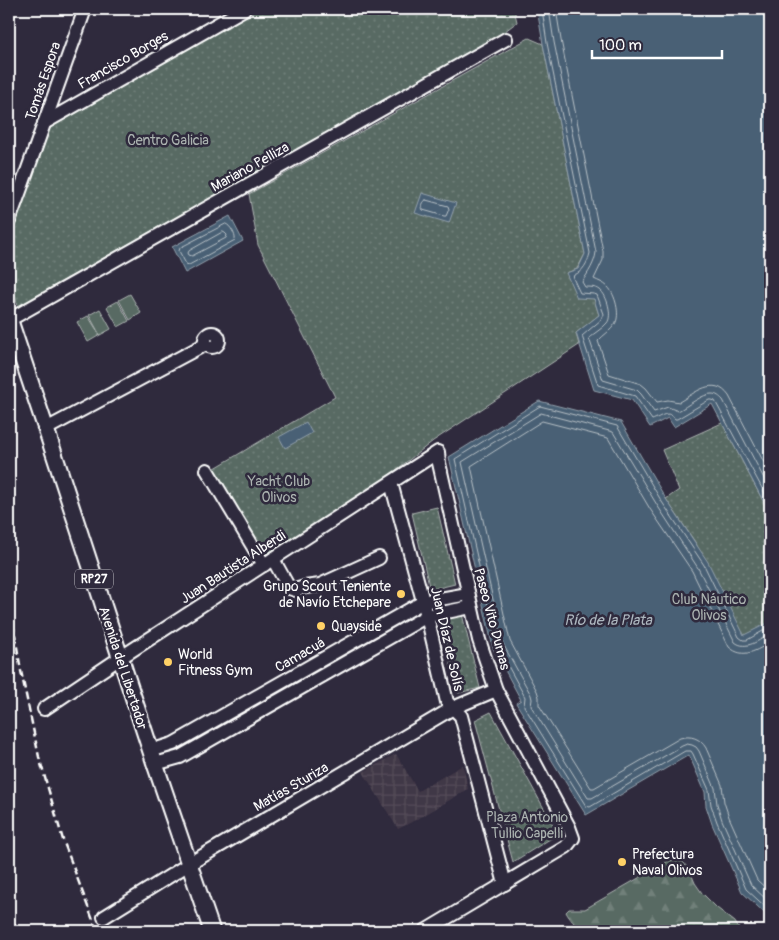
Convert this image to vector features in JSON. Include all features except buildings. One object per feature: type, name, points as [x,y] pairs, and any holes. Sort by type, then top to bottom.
[{"type":"main road","name":"Avenida del Libertador","points":[[9,319],[153,758],[212,931]]},
{"type":"street","name":"Tomás Espora","points":[[9,221],[15,191],[44,123],[85,9]]},
{"type":"street","name":"Francisco Borges","points":[[44,123],[244,9]]},
{"type":"street","name":"Mariano Pelliza","points":[[9,319],[506,40]]},
{"type":"street","points":[[46,429],[205,345]]},
{"type":"street","name":"Juan Bautista Alberdi","points":[[44,709],[438,452]]},
{"type":"street","name":"Paseo Vito Dumas","points":[[438,452],[479,640],[496,690],[569,827],[573,838],[566,847],[505,884]]},
{"type":"street","points":[[206,470],[289,588],[295,590],[320,585],[379,558]]},
{"type":"street","name":"Juan Díaz de Solís","points":[[391,483],[427,616],[447,702],[461,716],[505,884]]},
{"type":"street","name":"Camacuá","points":[[153,758],[173,744],[423,602],[468,594]]},
{"type":"street","name":"Camacuá","points":[[153,758],[180,756],[427,616],[471,607]]},
{"type":"street","points":[[346,646],[352,658]]},
{"type":"street","name":"Matías Sturiza","points":[[104,917],[189,864],[453,708],[496,690]]},
{"type":"street","points":[[226,714],[232,727]]},
{"type":"street","points":[[431,930],[505,884]]},
{"type":"shaded area","points":[[396,754],[418,791],[463,765],[468,789],[398,829],[363,772]]},
{"type":"green space","name":"Centro Galicia","points":[[259,9],[514,9],[517,22],[500,35],[18,306],[9,278],[9,239],[49,127],[133,78]]},
{"type":"green space","name":"Yacht Club Olivos","points":[[529,38],[543,44],[585,254],[577,269],[566,273],[594,299],[599,315],[576,333],[579,345],[433,441],[377,485],[259,561],[205,474],[335,397],[258,245],[249,194]]},
{"type":"green space","points":[[130,294],[141,313],[130,320],[119,300]]},
{"type":"green space","points":[[118,301],[129,321],[118,327],[107,307]]},
{"type":"green space","points":[[100,309],[111,329],[100,335],[89,315]]},
{"type":"green space","points":[[88,316],[100,335],[88,342],[77,322]]},
{"type":"green space","name":"Club Náutico Olivos","points":[[722,423],[770,514],[770,641],[648,705],[697,545],[666,499],[679,490],[662,450]]},
{"type":"green space","points":[[437,507],[455,584],[430,590],[412,513]]},
{"type":"green space","points":[[414,611],[416,618],[179,754],[175,746]]},
{"type":"green space","points":[[462,614],[480,688],[458,693],[439,619]]},
{"type":"green space","name":"Plaza Antonio Tullio Capelli","points":[[491,712],[558,834],[513,862],[475,720]]},
{"type":"green space","points":[[670,860],[683,862],[702,893],[735,922],[740,931],[578,931],[566,912],[569,909],[585,909]]},
{"type":"water","points":[[537,9],[770,9],[770,514],[712,404],[674,427],[668,418],[650,427],[632,400],[594,390],[576,333],[599,315],[594,299],[577,298],[566,273],[578,269],[585,254]]},
{"type":"water","points":[[422,193],[456,203],[449,223],[415,213]]},
{"type":"water","points":[[230,216],[243,241],[185,273],[172,247]]},
{"type":"water","name":"Río de la Plata","points":[[539,401],[621,422],[666,499],[708,562],[744,635],[770,622],[770,918],[742,892],[712,824],[706,806],[705,792],[689,755],[586,815],[516,703],[521,700],[493,648],[449,457]]},
{"type":"water","points":[[306,422],[312,433],[285,448],[279,437]]},
{"type":"railway","points":[[9,599],[21,671],[39,757],[63,840],[97,931]]},
{"type":"place","name":"Grupo Scout Teniente de Navío Etchepare","points":[[401,594]]},
{"type":"place","name":"Quayside","points":[[321,626]]},
{"type":"place","name":"World Fitness Gym","points":[[168,662]]},
{"type":"place","name":"Prefectura Naval Olivos","points":[[622,862]]}]
